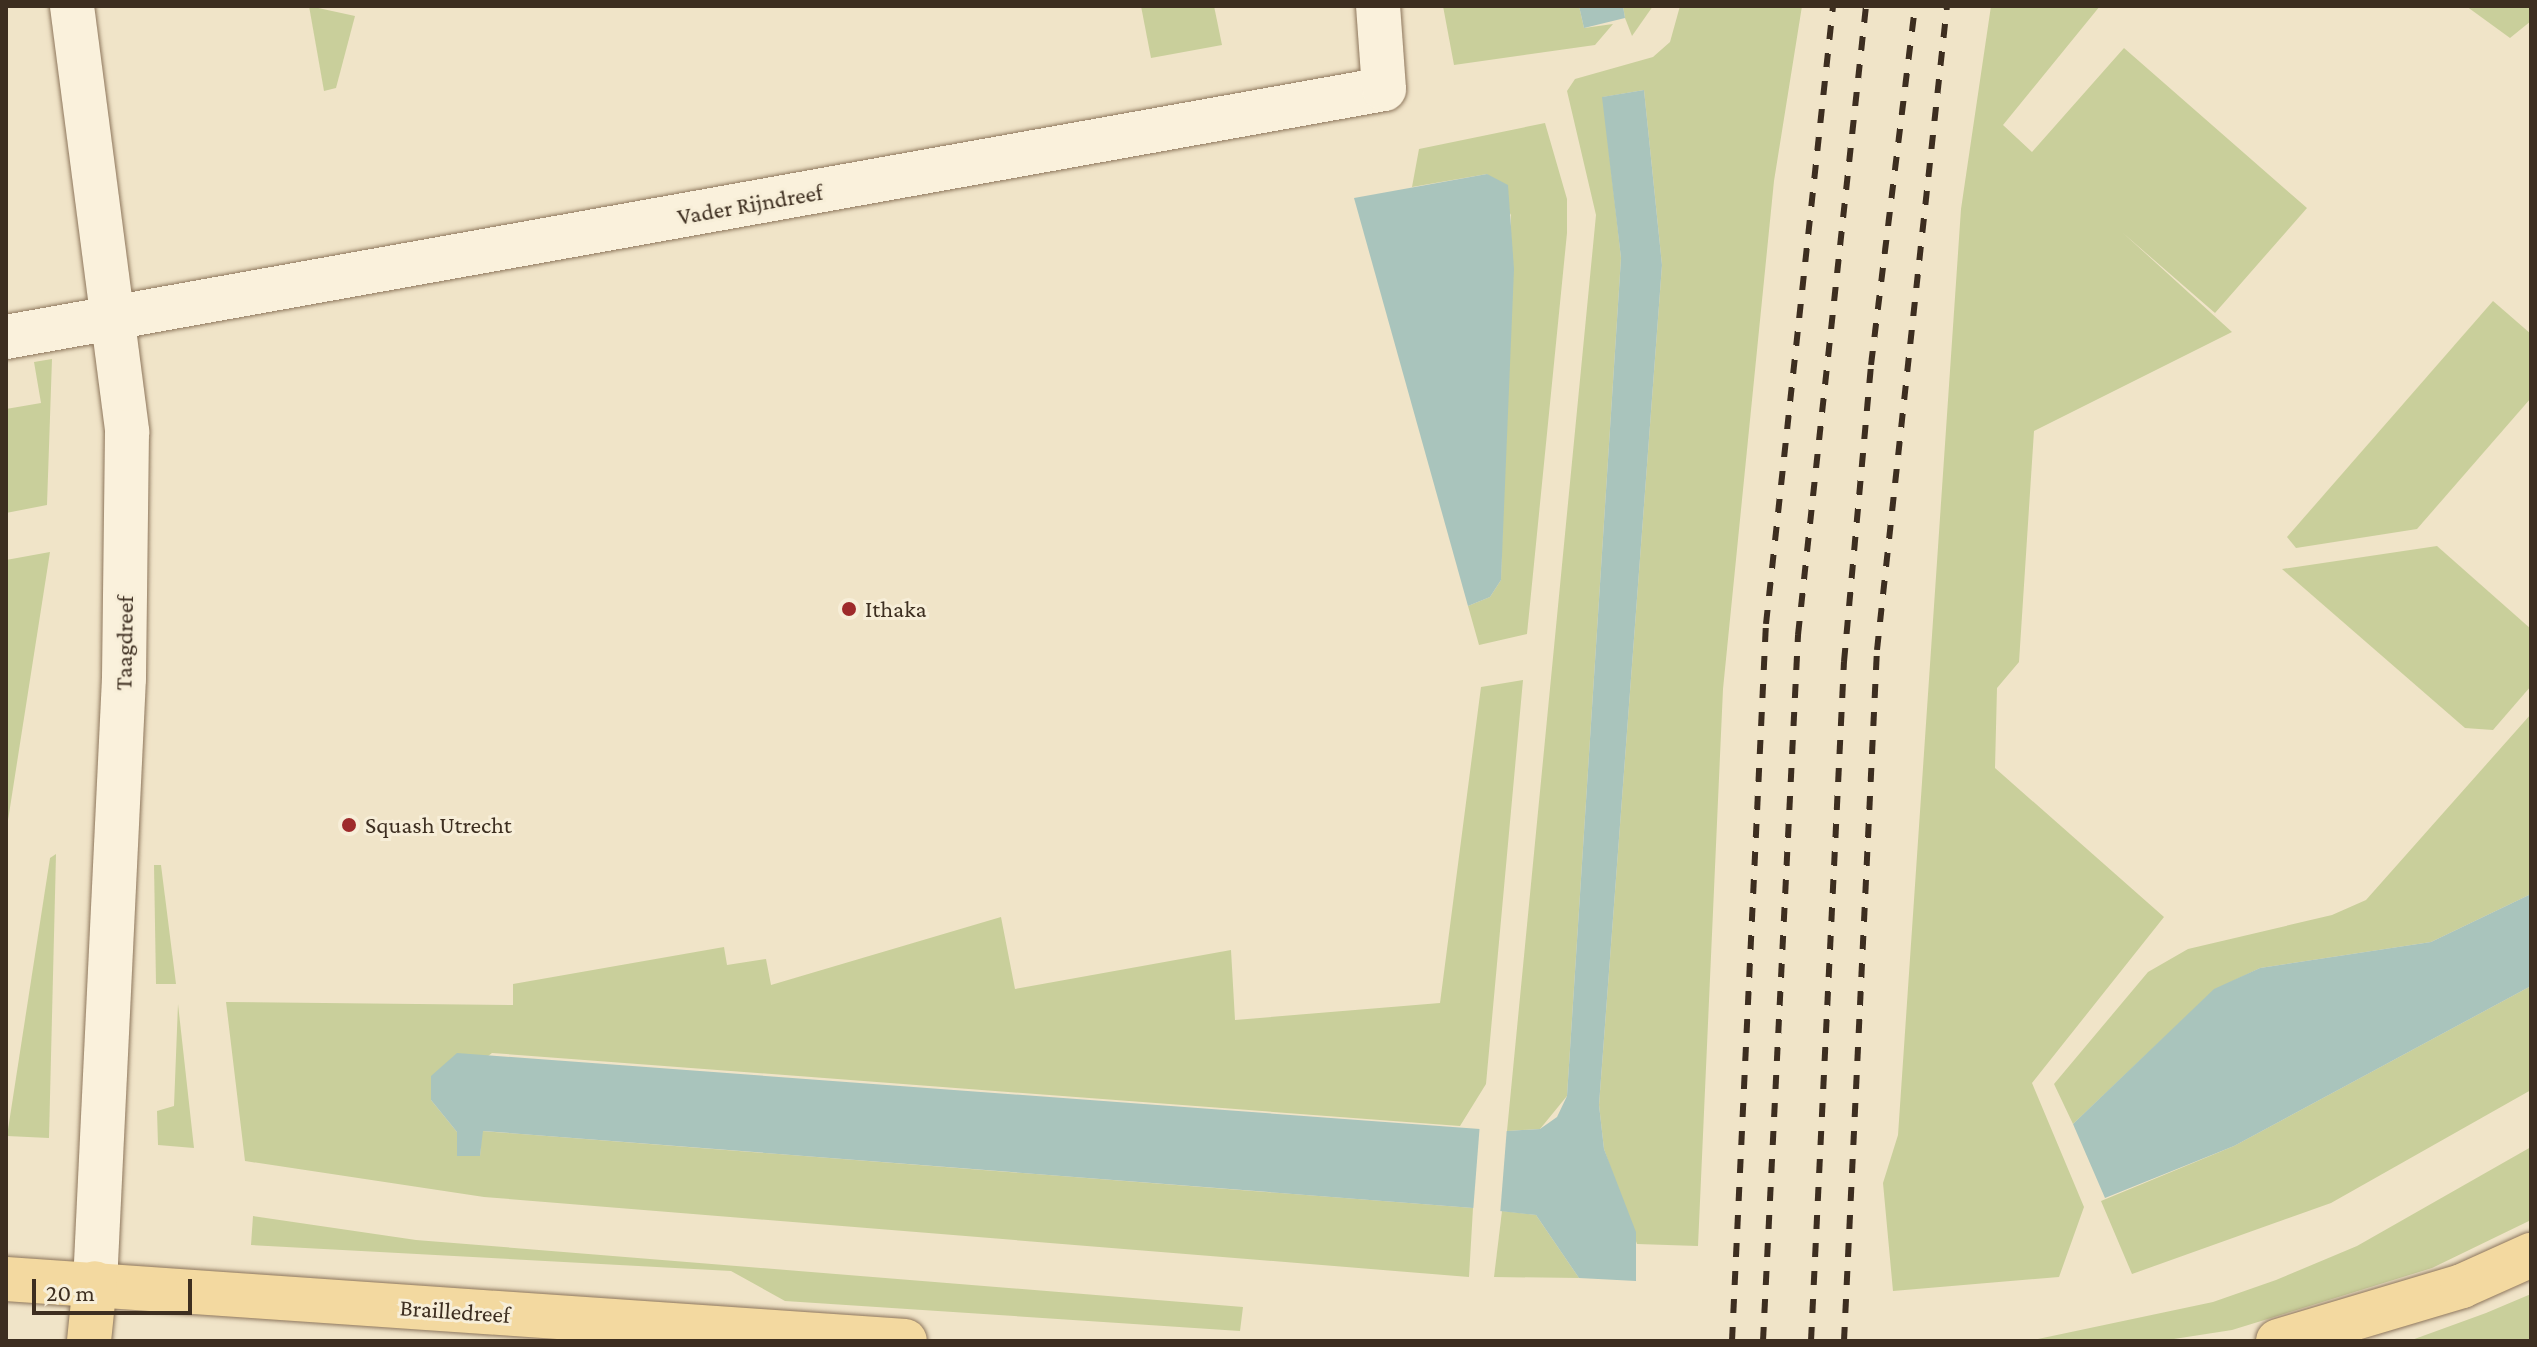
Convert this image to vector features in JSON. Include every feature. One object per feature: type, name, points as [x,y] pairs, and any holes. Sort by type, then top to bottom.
[{"type":"main road","points":[[2278,1341],[2462,1286],[2531,1255]]},
{"type":"main road","name":"Brailledreef","points":[[6,1279],[905,1341]]},
{"type":"main road","points":[[89,1341],[95,1283]]},
{"type":"street","name":"Taagdreef","points":[[72,6],[116,317],[127,432],[124,678],[95,1283]]},
{"type":"street","name":"Vader Rijndreef","points":[[6,337],[1384,89],[1378,6]]},
{"type":"green space","points":[[309,6],[355,16],[336,88],[324,91]]},
{"type":"green space","points":[[1141,6],[1214,6],[1222,45],[1151,58]]},
{"type":"green space","points":[[1443,6],[1579,6],[1584,28],[1613,24],[1595,45],[1454,65]]},
{"type":"green space","points":[[1623,6],[1653,6],[1632,36],[1625,18]]},
{"type":"green space","points":[[1680,6],[1802,6],[1774,181],[1723,689],[1698,1246],[1637,1244],[1604,1149],[1599,1105],[1662,265],[1644,90],[1603,97],[1621,258],[1567,1096],[1540,1129],[1507,1131],[1596,215],[1567,91],[1575,79],[1653,57],[1670,42]]},
{"type":"green space","points":[[1991,6],[2100,6],[2003,125],[2032,152],[2124,48],[2307,208],[2215,313],[2123,233],[2232,332],[2034,431],[2019,662],[1997,688],[1995,768],[2164,917],[2032,1083],[2084,1207],[2059,1277],[1893,1291],[1883,1183],[1898,1135],[1961,209]]},
{"type":"green space","points":[[2466,6],[2531,6],[2531,21],[2510,38]]},
{"type":"green space","points":[[1545,123],[1567,199],[1567,233],[1527,634],[1479,645],[1468,606],[1490,597],[1501,580],[1511,215],[1487,174],[1412,187],[1419,149]]},
{"type":"green space","points":[[2493,301],[2531,334],[2531,398],[2417,529],[2296,548],[2287,537]]},
{"type":"green space","points":[[52,359],[47,505],[6,513],[6,409],[41,403],[34,362]]},
{"type":"green space","points":[[2437,546],[2531,629],[2531,686],[2493,730],[2465,728],[2282,569]]},
{"type":"green space","points":[[50,552],[6,833],[6,560]]},
{"type":"green space","points":[[1523,680],[1486,1084],[1460,1126],[492,1053],[431,1100],[457,1132],[457,1155],[480,1156],[482,1131],[1473,1208],[1469,1277],[484,1197],[245,1161],[226,1002],[513,1005],[513,984],[724,947],[727,965],[766,959],[771,985],[1001,917],[1015,989],[1231,950],[1235,1020],[1440,1003],[1481,687]]},
{"type":"green space","points":[[2531,714],[2531,894],[2431,942],[2260,968],[2214,990],[2073,1124],[2054,1084],[2148,972],[2188,949],[2332,915],[2366,900]]},
{"type":"green space","points":[[56,854],[49,1138],[7,1136],[50,858]]},
{"type":"green space","points":[[154,865],[161,865],[176,984],[156,984]]},
{"type":"green space","points":[[2531,986],[2531,1090],[2331,1203],[2132,1274],[2101,1201],[2234,1146]]},
{"type":"green space","points":[[178,1004],[194,1148],[158,1145],[157,1111],[174,1106]]},
{"type":"green space","points":[[2531,1147],[2531,1220],[2432,1268],[2232,1330],[2161,1341],[2029,1341],[2213,1302],[2276,1280],[2357,1246]]},
{"type":"green space","points":[[1502,1211],[1536,1215],[1579,1278],[1494,1277]]},
{"type":"green space","points":[[253,1216],[416,1240],[1243,1307],[1240,1331],[785,1301],[731,1271],[251,1245]]},
{"type":"green space","points":[[2531,1294],[2531,1341],[2409,1341],[2486,1313]]},
{"type":"water","points":[[1579,6],[1623,6],[1625,18],[1584,28]]},
{"type":"water","points":[[1644,90],[1662,265],[1599,1105],[1604,1149],[1636,1232],[1636,1281],[1579,1278],[1536,1215],[1473,1208],[483,1131],[480,1156],[457,1156],[457,1132],[431,1100],[431,1076],[457,1053],[1507,1131],[1540,1129],[1557,1117],[1567,1096],[1621,258],[1602,97]]},
{"type":"water","points":[[1487,174],[1508,185],[1514,269],[1501,580],[1490,597],[1468,606],[1354,198]]},
{"type":"water","points":[[2531,894],[2531,986],[2234,1146],[2105,1198],[2073,1124],[2214,989],[2260,968],[2431,942]]},
{"type":"pier","points":[[1480,1123],[1507,1127],[1500,1215],[1473,1212]]},
{"type":"railway","points":[[1732,1341],[1766,624],[1833,6]]},
{"type":"railway","points":[[1763,1341],[1798,635],[1866,6]]},
{"type":"railway","points":[[1811,1341],[1844,662],[1871,365],[1915,6]]},
{"type":"railway","points":[[1844,1341],[1877,650],[1947,6]]},
{"type":"place","name":"Ithaka","points":[[849,609]]},
{"type":"place","name":"Squash Utrecht","points":[[349,825]]}]
